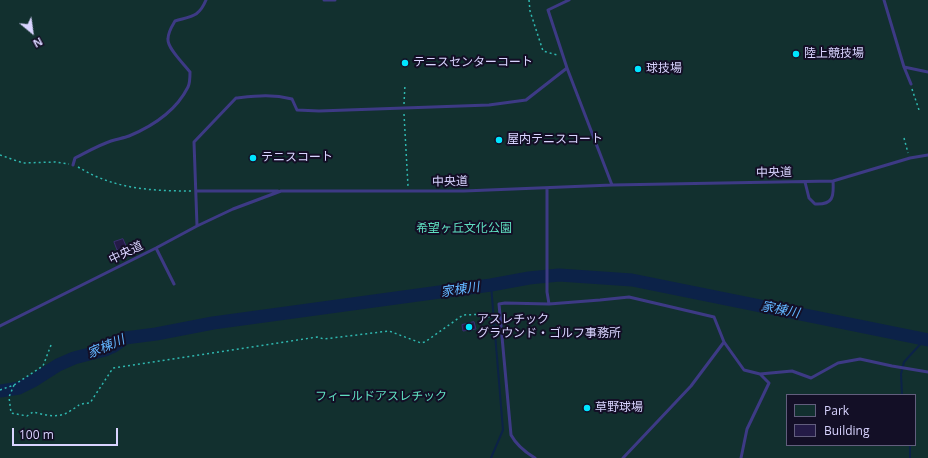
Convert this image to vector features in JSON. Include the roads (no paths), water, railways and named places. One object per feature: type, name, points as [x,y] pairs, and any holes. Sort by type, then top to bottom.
[{"type":"lane","points":[[73,165],[75,158],[86,152],[112,140],[128,136],[152,124],[165,116],[180,100],[188,86],[190,72],[171,48],[167,39],[175,21],[192,16],[201,11],[206,0]]},
{"type":"lane","points":[[324,0],[335,0]]},
{"type":"lane","points":[[569,0],[548,10],[567,68],[612,185]]},
{"type":"lane","points":[[884,0],[904,67],[911,84]]},
{"type":"lane","points":[[904,67],[928,72]]},
{"type":"lane","points":[[197,226],[194,142],[236,98],[268,95],[285,97],[292,99],[297,110],[489,105],[526,100],[567,68]]},
{"type":"lane","name":"中央道","points":[[0,326],[197,226],[233,209],[281,191],[409,191],[612,185],[832,181],[910,158],[928,155]]},
{"type":"lane","points":[[805,182],[809,198],[815,204],[824,205],[831,200],[834,192],[832,181]]},
{"type":"lane","points":[[547,188],[547,292],[549,304]]},
{"type":"lane","points":[[196,191],[281,191]]},
{"type":"lane","points":[[156,248],[174,284]]},
{"type":"lane","points":[[536,458],[525,452],[515,442],[511,435],[499,304],[549,304],[629,297],[714,317],[724,342],[744,370],[760,374],[792,371],[811,378],[838,363],[860,358],[892,366],[928,372]]},
{"type":"lane","points":[[623,458],[690,386],[724,342]]},
{"type":"lane","points":[[741,458],[747,429],[769,383],[760,374]]},
{"type":"waterway","name":"家棟川","points":[[0,391],[19,388],[58,365],[74,358],[105,350],[114,346],[125,338],[156,334],[213,323],[559,275],[632,280],[928,340]]},
{"type":"waterway","points":[[491,285],[503,430],[491,458]]},
{"type":"waterway","points":[[902,394],[901,374],[904,362],[925,339]]},
{"type":"waterway","points":[[910,446],[910,458]]},
{"type":"place","name":"陸上競技場","points":[[796,54]]},
{"type":"place","name":"テニスセンターコート","points":[[405,63]]},
{"type":"place","name":"球技場","points":[[638,69]]},
{"type":"place","name":"屋内テニスコート","points":[[499,140]]},
{"type":"place","name":"テニスコート","points":[[253,158]]},
{"type":"place","name":"アスレチック グラウンド・ゴルフ事務所","points":[[469,327]]},
{"type":"place","name":"草野球場","points":[[587,408]]},
{"type":"park label","name":"希望ヶ丘文化公園","points":[[464,229]]},
{"type":"park label","name":"フィールドアスレチック","points":[[381,397]]}]
